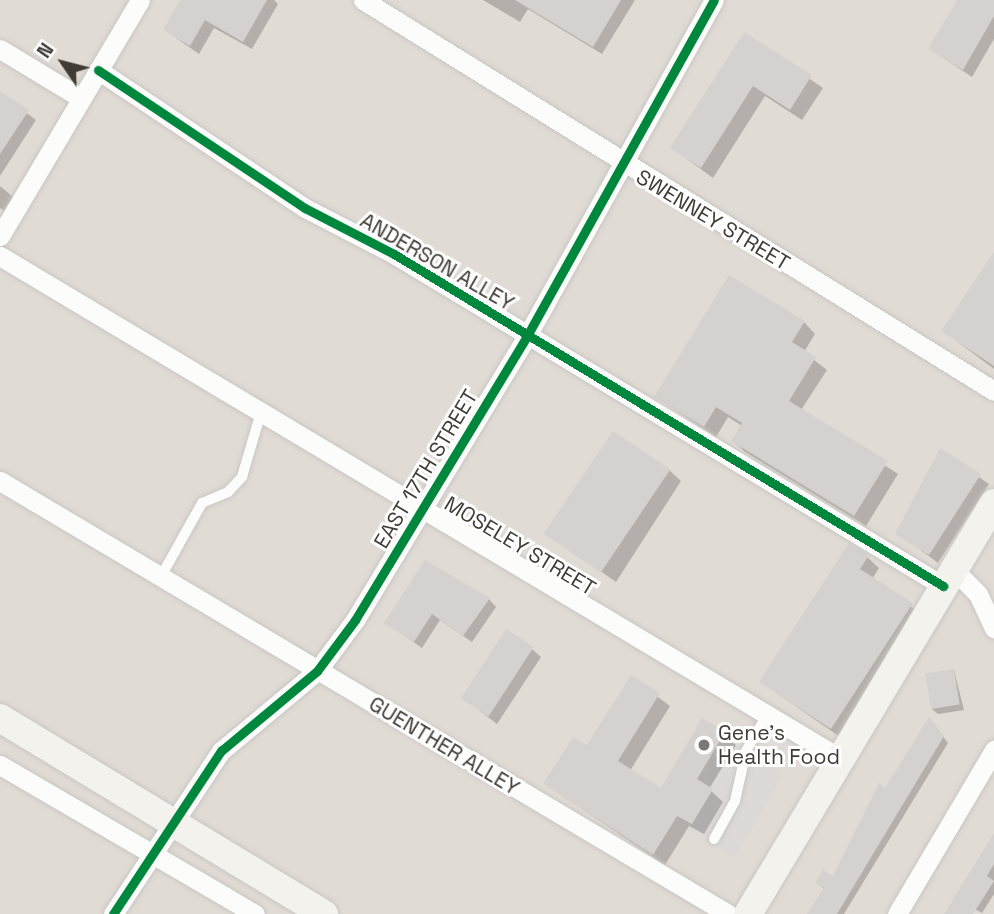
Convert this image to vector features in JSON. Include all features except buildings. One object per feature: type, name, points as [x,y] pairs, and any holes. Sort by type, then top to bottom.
[{"type":"street","points":[[0,236],[140,0]]},
{"type":"street","name":"SWENNEY STREET","points":[[363,0],[619,163],[994,391]]},
{"type":"street","name":"EAST 17TH STREET","points":[[113,914],[221,751],[317,671],[423,509],[528,334],[619,163],[714,0]]},
{"type":"street","points":[[0,49],[81,98]]},
{"type":"street","name":"ANDERSON ALLEY","points":[[98,70],[305,208],[978,594],[994,628]]},
{"type":"street","name":"MOSELEY STREET","points":[[0,256],[841,759]]},
{"type":"street","name":"GUENTHER ALLEY","points":[[0,481],[159,580],[728,914]]},
{"type":"street","points":[[748,914],[948,578],[987,532],[994,503]]},
{"type":"street","points":[[0,718],[324,914]]},
{"type":"street","points":[[897,914],[994,751]]},
{"type":"street","points":[[0,765],[255,914]]},
{"type":"lane","points":[[159,580],[202,503],[228,492],[242,477],[261,412]]},
{"type":"lane","points":[[714,839],[734,801],[746,751],[767,715]]},
{"type":"shaded area","points":[[0,0],[994,0],[994,914],[0,914]]},
{"type":"shaded area","points":[[725,739],[784,774],[735,857],[689,830],[714,788],[701,780]]},
{"type":"cycle path","points":[[113,914],[221,751],[317,671],[355,620],[528,334],[714,0]]},
{"type":"cycle path","points":[[98,70],[305,208],[394,254],[943,586]]},
{"type":"place","name":"Gene's Health Food","points":[[704,745]]}]
